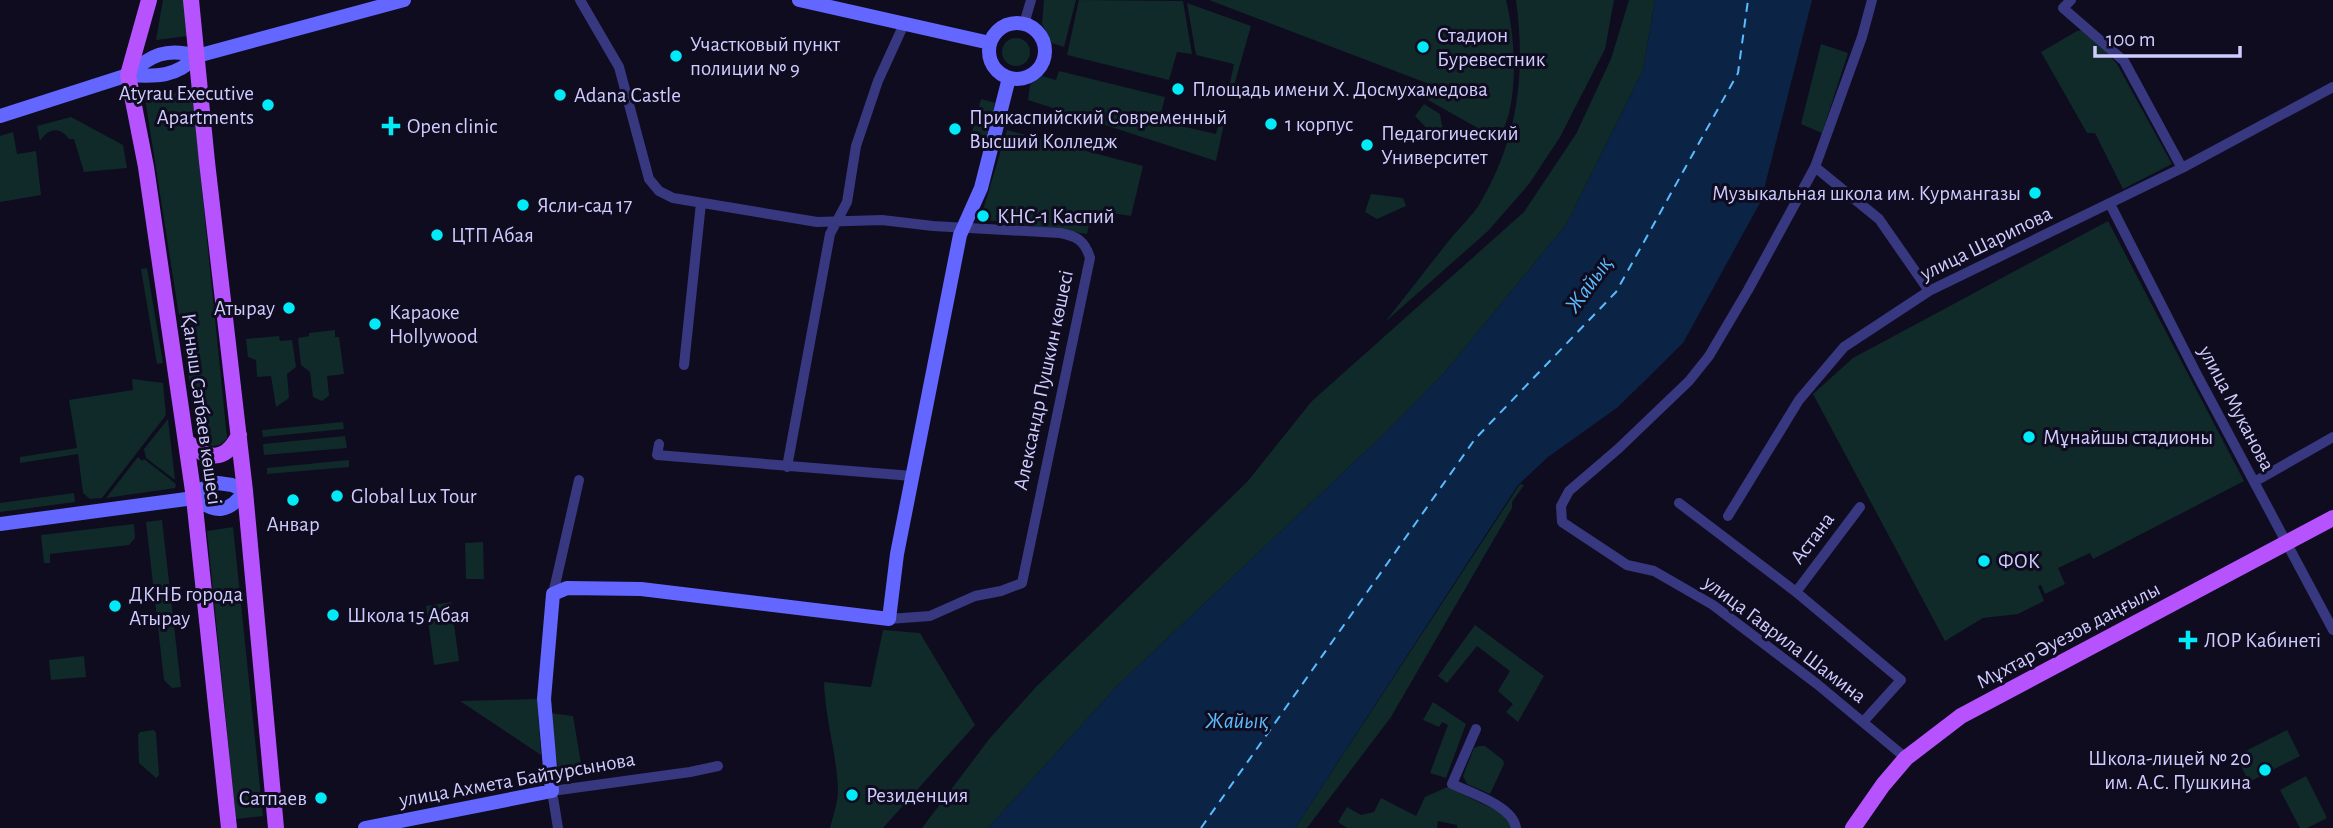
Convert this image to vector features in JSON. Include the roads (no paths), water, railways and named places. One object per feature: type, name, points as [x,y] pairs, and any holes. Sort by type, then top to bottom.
[{"type":"main road","name":"Қаныш Сәтбаев көшесі","points":[[149,0],[128,75],[146,167],[194,498],[229,828]]},
{"type":"main road","name":"Қаныш Сәтбаев көшесі","points":[[191,0],[245,491],[276,828]]},
{"type":"main road","points":[[186,441],[199,453],[221,455],[232,449],[239,435]]},
{"type":"main road","name":"Мұхтар Әуезов даңғылы","points":[[1853,828],[1906,758],[1961,716],[2333,518]]},
{"type":"street","points":[[0,116],[128,75],[169,74],[186,67],[197,56],[404,0]]},
{"type":"street","points":[[580,0],[619,67],[649,179],[659,191],[673,198],[817,222],[882,220],[964,227]]},
{"type":"street","points":[[1024,24],[1031,0]]},
{"type":"street","points":[[1872,0],[1862,37],[1815,167],[1879,219],[1929,291]]},
{"type":"street","points":[[2054,0],[2067,4],[2124,61],[2182,168]]},
{"type":"street","points":[[807,1],[990,43]]},
{"type":"street","points":[[1013,23],[1024,24],[1040,34],[1045,52],[1043,61],[1031,75],[1022,79],[1009,78],[996,70],[991,62],[990,43],[1003,27],[1013,23]]},
{"type":"street","points":[[787,467],[828,245],[847,202],[852,160],[878,81],[904,24]]},
{"type":"street","points":[[128,75],[147,58],[165,52],[184,52],[197,56]]},
{"type":"street","points":[[552,594],[567,588],[641,589],[889,619],[897,554],[960,235],[981,188],[1009,78]]},
{"type":"street","name":"улица Шарипова","points":[[1728,516],[1799,400],[1844,347],[1929,291],[2182,168],[2333,87]]},
{"type":"street","name":"улица Гаврила Шамина","points":[[1815,167],[1748,290],[1699,370],[1627,441],[1569,491],[1561,506],[1562,522],[1627,565],[1654,570],[1713,605],[1864,722],[1906,758]]},
{"type":"street","points":[[684,365],[701,203]]},
{"type":"street","name":"улица Муканова","points":[[2110,204],[2333,630]]},
{"type":"street","name":"Александр Пушкин көшесі","points":[[889,619],[930,616],[975,596],[1002,591],[1022,583],[1090,258],[1082,241],[1073,235],[964,227]]},
{"type":"street","points":[[2254,482],[2333,437]]},
{"type":"street","points":[[659,444],[657,455],[912,476]]},
{"type":"street","points":[[558,828],[544,699],[552,594],[579,480]]},
{"type":"street","points":[[0,524],[194,498],[204,488],[218,483],[245,491],[235,504],[221,509],[206,506],[194,498]]},
{"type":"street","points":[[1679,503],[1796,592],[1901,680],[1864,722]]},
{"type":"street","name":"Астана","points":[[1796,592],[1860,507]]},
{"type":"street","points":[[1476,729],[1452,784],[1508,811],[1516,828]]},
{"type":"street","name":"улица Ахмета Байтурсынова","points":[[365,828],[552,791],[719,766]]},
{"type":"water","name":"Жайық","points":[[1655,0],[1812,0],[1761,201],[1683,343],[1618,407],[1548,457],[1518,485],[1295,828],[988,828],[1118,685],[1383,435],[1445,372],[1566,225],[1643,70]]},
{"type":"place","name":"Стадион Буревестник","points":[[1423,47]]},
{"type":"place","name":"Участковый пункт полиции № 9","points":[[676,56]]},
{"type":"place","name":"Площадь имени Х. Досмухамедова","points":[[1178,89]]},
{"type":"place","name":"Adana Сastle","points":[[560,95]]},
{"type":"place","name":"Atyrau Executive Apartments","points":[[268,105]]},
{"type":"place","name":"1 корпус","points":[[1271,124]]},
{"type":"place","name":"Open clinic","points":[[391,126]]},
{"type":"place","name":"Прикаспийский Современный Высший Колледж","points":[[955,129]]},
{"type":"place","name":"Педагогический Университет","points":[[1367,145]]},
{"type":"place","name":"Музыкальная школа им. Курмангазы","points":[[2035,193]]},
{"type":"place","name":"Ясли-сад 17","points":[[523,205]]},
{"type":"place","name":"КНС-1 Каспий","points":[[983,216]]},
{"type":"place","name":"ЦТП Абая","points":[[437,235]]},
{"type":"place","name":"Атырау","points":[[289,308]]},
{"type":"place","name":"Караоке Hollywood","points":[[375,324]]},
{"type":"place","name":"Мұнайшы стадионы","points":[[2029,437]]},
{"type":"place","name":"Global Lux Tour","points":[[337,496]]},
{"type":"place","name":"Анвар","points":[[293,500]]},
{"type":"place","name":"ФОК","points":[[1984,561]]},
{"type":"place","name":"ДКНБ города Атырау","points":[[115,606]]},
{"type":"place","name":"Школа 15 Абая","points":[[333,615]]},
{"type":"place","name":"ЛОР Кабинетi","points":[[2188,640]]},
{"type":"place","name":"Школа-лицей № 20 им. А.С. Пушкина","points":[[2265,770]]},
{"type":"place","name":"Резиденция","points":[[852,795]]},
{"type":"place","name":"Сатпаев","points":[[321,798]]}]
